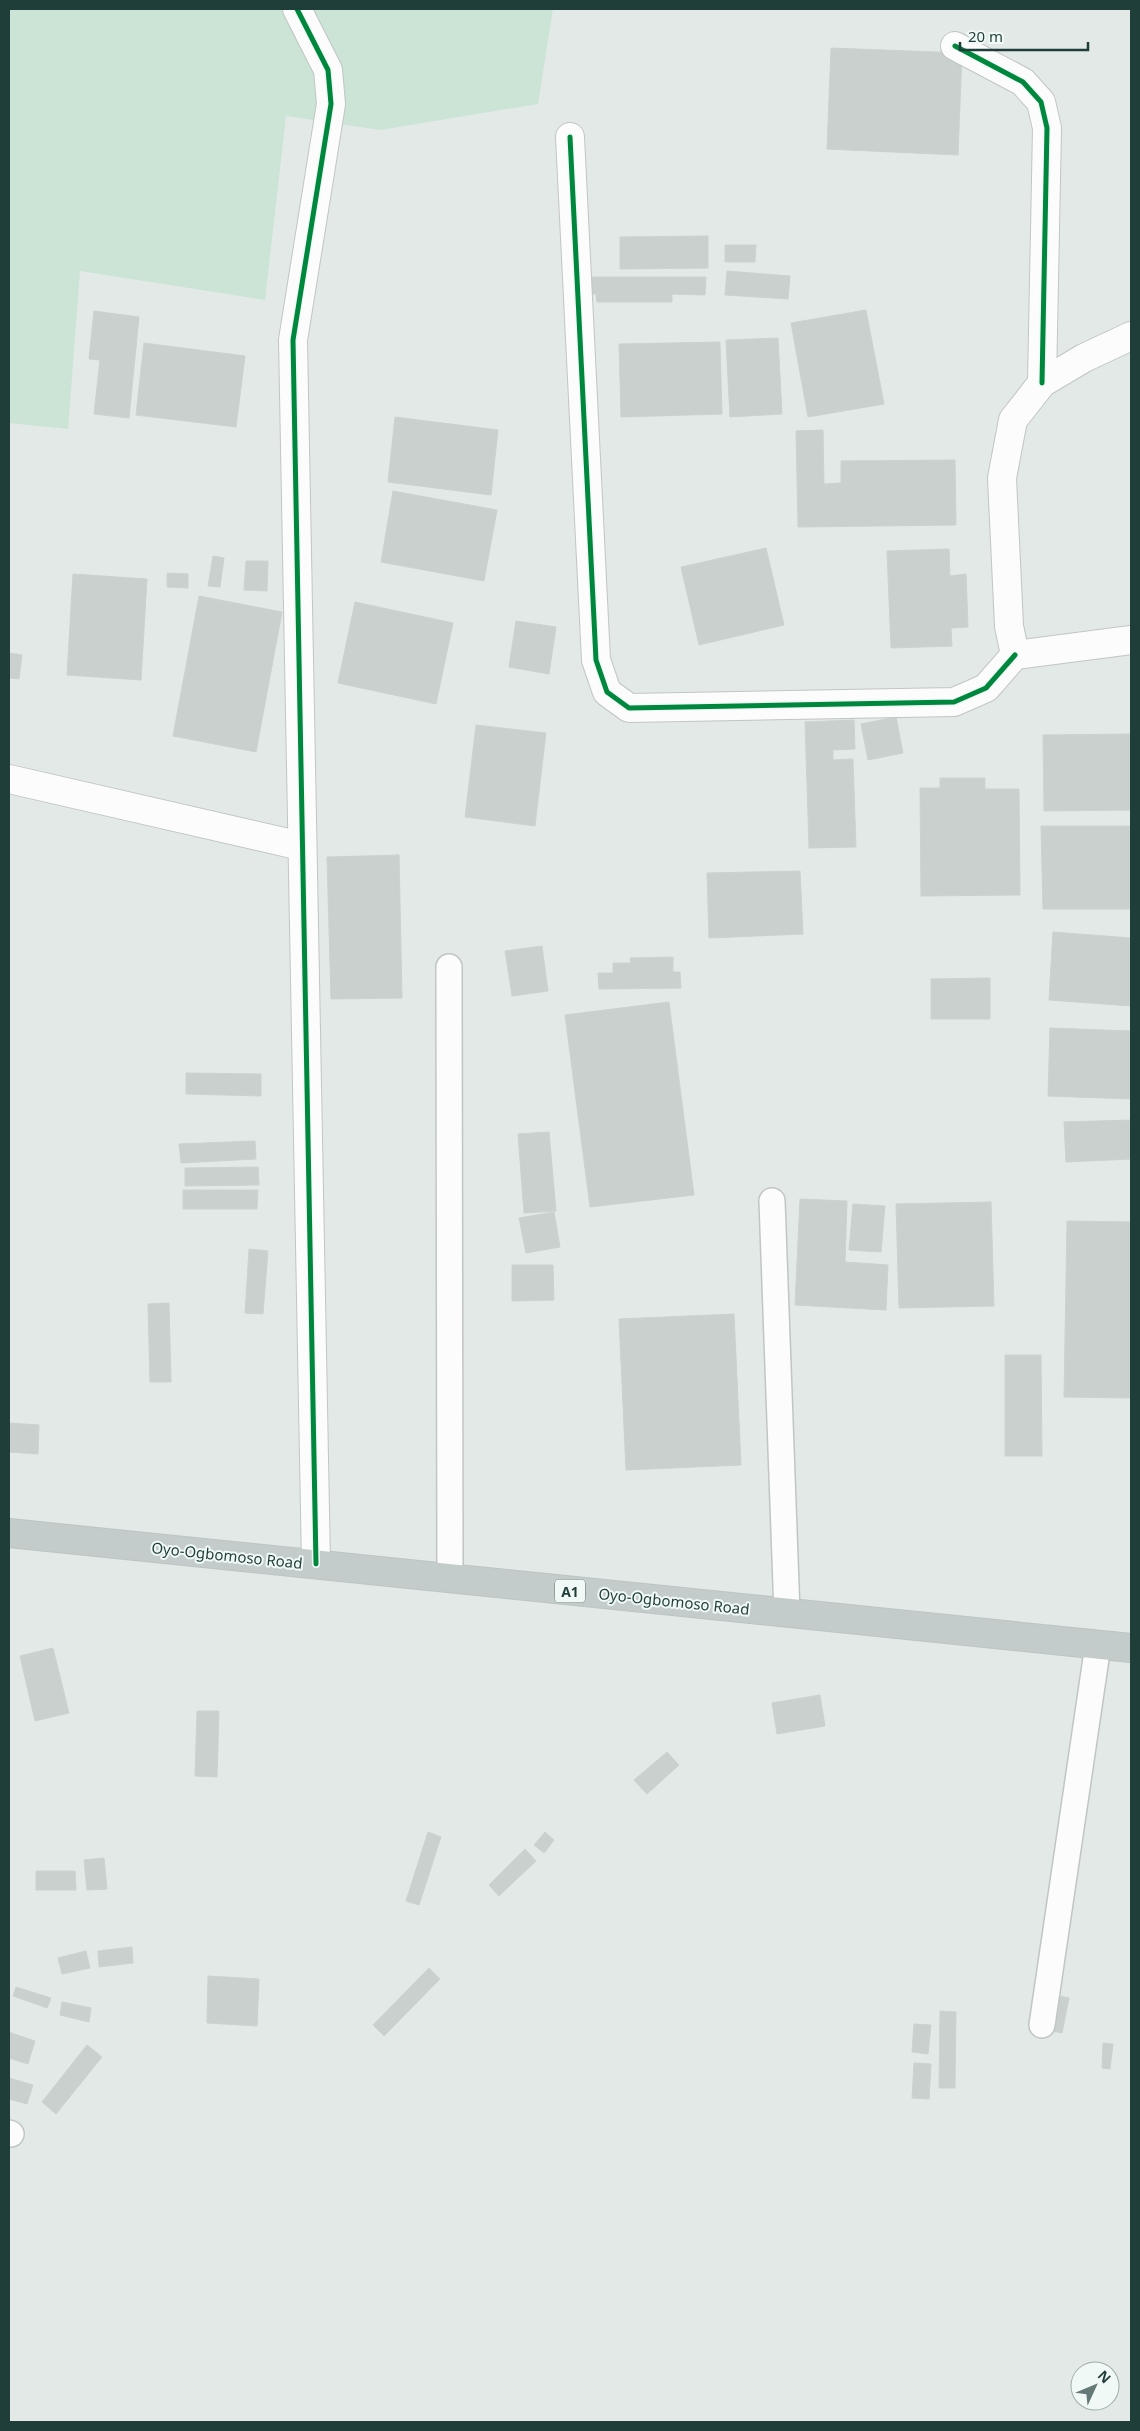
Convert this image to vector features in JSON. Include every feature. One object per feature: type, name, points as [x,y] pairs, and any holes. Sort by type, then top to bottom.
[{"type":"highway","name":"Oyo-Ogbomoso Road","points":[[9,1533],[1131,1648]]},
{"type":"street","points":[[297,9],[328,70],[331,104],[293,340],[301,846],[316,1564]]},
{"type":"street","points":[[955,46],[1023,82],[1041,102],[1047,128],[1042,383]]},
{"type":"street","points":[[570,137],[596,660],[607,692],[629,708],[954,702],[986,688],[1015,655],[1131,640]]},
{"type":"street","points":[[1015,655],[1009,626],[1002,478],[1013,420],[1042,383],[1084,358],[1131,336]]},
{"type":"street","points":[[9,779],[301,846]]},
{"type":"lane","points":[[449,967],[450,1578]]},
{"type":"lane","points":[[772,1201],[786,1613]]},
{"type":"lane","points":[[1042,2025],[1098,1645]]},
{"type":"green space","points":[[9,9],[553,9],[538,104],[380,130],[286,116],[265,300],[80,271],[68,429],[9,423]]},
{"type":"building","points":[[831,48],[962,53],[958,155],[827,149]]},
{"type":"building","points":[[708,236],[708,268],[620,269],[620,237]]},
{"type":"building","points":[[725,245],[756,245],[755,262],[725,262]]},
{"type":"building","points":[[727,271],[790,276],[788,299],[725,295]]},
{"type":"building","points":[[587,277],[706,277],[705,295],[672,294],[672,302],[597,302],[596,294],[586,294]]},
{"type":"building","points":[[866,310],[884,404],[808,417],[791,323]]},
{"type":"building","points":[[94,311],[139,317],[129,418],[94,414],[100,360],[89,359]]},
{"type":"building","points":[[778,338],[782,414],[730,417],[726,340]]},
{"type":"building","points":[[720,342],[722,414],[621,417],[619,344]]},
{"type":"building","points":[[144,343],[245,356],[236,427],[136,415]]},
{"type":"building","points":[[395,417],[498,430],[491,495],[388,482]]},
{"type":"building","points":[[823,430],[824,484],[841,483],[841,461],[955,460],[956,525],[798,527],[796,431]]},
{"type":"building","points":[[393,491],[497,510],[484,581],[381,562]]},
{"type":"building","points":[[766,548],[784,625],[699,645],[681,567]]},
{"type":"building","points":[[949,549],[950,576],[966,574],[968,627],[951,628],[952,646],[891,648],[887,551]]},
{"type":"building","points":[[213,556],[224,558],[220,587],[208,586]]},
{"type":"building","points":[[246,561],[268,561],[267,591],[244,590]]},
{"type":"building","points":[[167,573],[188,574],[188,588],[167,587]]},
{"type":"building","points":[[73,574],[147,579],[141,680],[67,675]]},
{"type":"building","points":[[199,596],[282,612],[256,752],[173,736]]},
{"type":"building","points":[[355,602],[453,623],[436,704],[338,683]]},
{"type":"building","points":[[516,621],[556,627],[549,674],[509,667]]},
{"type":"building","points":[[9,653],[22,655],[19,679],[9,678]]},
{"type":"building","points":[[896,717],[903,753],[868,760],[861,724]]},
{"type":"building","points":[[854,720],[855,749],[833,750],[833,760],[853,759],[856,847],[809,848],[805,722]]},
{"type":"building","points":[[476,725],[546,733],[535,826],[465,817]]},
{"type":"building","points":[[1131,734],[1131,810],[1044,811],[1043,735]]},
{"type":"building","points":[[940,778],[985,778],[985,789],[1019,789],[1020,895],[921,896],[920,788],[940,788]]},
{"type":"building","points":[[1041,826],[1131,826],[1131,909],[1043,909]]},
{"type":"building","points":[[399,855],[402,998],[331,999],[327,857]]},
{"type":"building","points":[[800,871],[803,934],[709,938],[707,873]]},
{"type":"building","points":[[1053,932],[1131,938],[1131,1006],[1049,1000]]},
{"type":"building","points":[[542,946],[548,991],[512,996],[505,951]]},
{"type":"building","points":[[673,957],[673,972],[680,972],[681,988],[599,989],[598,973],[613,973],[613,963],[631,963],[630,958]]},
{"type":"building","points":[[990,978],[990,1019],[931,1019],[931,979]]},
{"type":"building","points":[[669,1002],[694,1195],[590,1207],[565,1015]]},
{"type":"building","points":[[1050,1028],[1131,1031],[1131,1099],[1048,1096]]},
{"type":"building","points":[[186,1073],[261,1074],[261,1096],[186,1094]]},
{"type":"building","points":[[1131,1120],[1131,1159],[1066,1162],[1064,1122]]},
{"type":"building","points":[[549,1132],[556,1211],[524,1213],[518,1134]]},
{"type":"building","points":[[255,1141],[256,1159],[181,1163],[179,1144]]},
{"type":"building","points":[[258,1167],[259,1185],[185,1186],[185,1168]]},
{"type":"building","points":[[183,1190],[258,1190],[257,1209],[183,1209]]},
{"type":"building","points":[[800,1199],[847,1201],[845,1262],[888,1265],[886,1310],[795,1305]]},
{"type":"building","points":[[991,1202],[994,1306],[899,1308],[896,1204]]},
{"type":"building","points":[[853,1204],[885,1206],[881,1252],[849,1250]]},
{"type":"building","points":[[554,1212],[560,1247],[526,1253],[519,1218]]},
{"type":"building","points":[[1067,1221],[1131,1222],[1131,1398],[1064,1397]]},
{"type":"building","points":[[249,1249],[268,1251],[263,1314],[245,1313]]},
{"type":"building","points":[[512,1265],[553,1265],[554,1300],[512,1301]]},
{"type":"building","points":[[169,1303],[171,1382],[150,1382],[148,1304]]},
{"type":"building","points":[[734,1314],[741,1465],[626,1470],[619,1319]]},
{"type":"building","points":[[1005,1355],[1041,1355],[1042,1456],[1005,1456]]},
{"type":"building","points":[[9,1423],[39,1425],[38,1454],[9,1452]]},
{"type":"building","points":[[53,1648],[69,1713],[35,1721],[20,1656]]},
{"type":"building","points":[[820,1695],[825,1726],[777,1734],[772,1703]]},
{"type":"building","points":[[197,1711],[219,1711],[217,1777],[195,1776]]},
{"type":"building","points":[[667,1752],[679,1765],[647,1794],[634,1780]]},
{"type":"building","points":[[428,1832],[441,1837],[419,1905],[406,1901]]},
{"type":"building","points":[[545,1832],[554,1840],[544,1853],[534,1845]]},
{"type":"building","points":[[525,1849],[536,1861],[499,1896],[489,1885]]},
{"type":"building","points":[[104,1858],[107,1889],[87,1890],[84,1860]]},
{"type":"building","points":[[36,1871],[75,1871],[76,1890],[36,1890]]},
{"type":"building","points":[[132,1947],[133,1963],[99,1967],[98,1951]]},
{"type":"building","points":[[86,1951],[90,1968],[62,1974],[58,1958]]},
{"type":"building","points":[[429,1968],[440,1979],[384,2036],[373,2025]]},
{"type":"building","points":[[208,1976],[259,1979],[257,2026],[207,2023]]},
{"type":"building","points":[[16,1987],[51,1998],[47,2008],[13,1996]]},
{"type":"building","points":[[1058,1996],[1069,1998],[1062,2033],[1051,2031]]},
{"type":"building","points":[[62,2002],[91,2008],[89,2022],[60,2015]]},
{"type":"building","points":[[940,2011],[956,2012],[955,2088],[939,2088]]},
{"type":"building","points":[[914,2024],[931,2025],[928,2054],[912,2052]]},
{"type":"building","points":[[9,2032],[35,2041],[28,2064],[9,2058]]},
{"type":"building","points":[[1103,2043],[1113,2044],[1110,2069],[1102,2068]]},
{"type":"building","points":[[87,2045],[102,2057],[56,2114],[42,2102]]},
{"type":"building","points":[[914,2063],[931,2064],[929,2099],[912,2098]]},
{"type":"building","points":[[9,2078],[33,2085],[27,2104],[9,2099]]},
{"type":"cycle path","points":[[297,9],[328,70],[331,104],[293,340],[316,1564]]},
{"type":"cycle path","points":[[955,46],[1023,82],[1041,102],[1047,128],[1042,383]]},
{"type":"cycle path","points":[[570,137],[596,660],[607,692],[629,708],[954,702],[986,688],[1015,655]]}]
